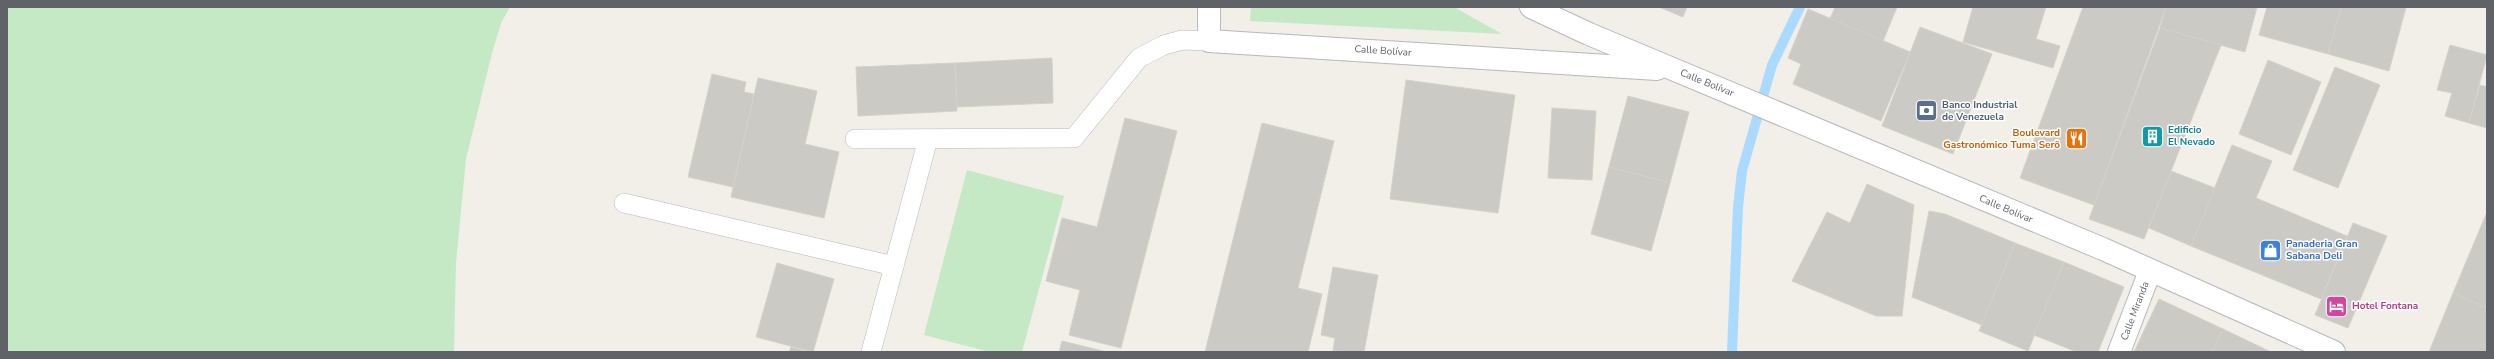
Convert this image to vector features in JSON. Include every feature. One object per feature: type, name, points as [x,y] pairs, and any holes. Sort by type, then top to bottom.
[{"type":"street","points":[[1209,7],[1209,41]]},
{"type":"street","name":"Calle Bolívar","points":[[1531,7],[2150,271],[2334,352]]},
{"type":"street","name":"Calle Bolívar","points":[[1209,41],[1676,70]]},
{"type":"street","name":"Calle Miranda","points":[[2119,352],[2150,271]]},
{"type":"lane","points":[[855,139],[1074,138],[1139,58],[1164,45],[1182,40],[1209,41]]},
{"type":"lane","points":[[870,352],[928,139]]},
{"type":"lane","points":[[624,203],[894,266]]},
{"type":"green space","points":[[7,7],[510,7],[501,23],[492,53],[466,159],[456,263],[454,352],[7,352]]},
{"type":"green space","points":[[1251,7],[1454,7],[1502,34],[1250,21]]},
{"type":"green space","points":[[967,170],[1064,196],[1022,352],[990,352],[924,335]]},
{"type":"building","points":[[1659,7],[1687,7],[1683,17]]},
{"type":"building","points":[[1835,7],[1897,7],[1883,41],[1830,19]]},
{"type":"building","points":[[1973,7],[2046,7],[2036,39],[2060,46],[2053,68],[1963,42]]},
{"type":"building","name":"Boulevard Gastronómico Tuma Serö","points":[[2083,7],[2166,7],[2094,205],[2020,178]]},
{"type":"building","points":[[2166,7],[2257,7],[2245,52],[2160,28]]},
{"type":"building","points":[[2267,7],[2341,7],[2328,54],[2259,35]]},
{"type":"building","points":[[2341,7],[2406,7],[2389,71],[2328,54]]},
{"type":"building","points":[[1808,9],[1910,52],[1881,121],[1793,84],[1801,64],[1788,58]]},
{"type":"building","points":[[1920,27],[1992,54],[1953,154],[1882,126]]},
{"type":"building","name":"Edificio El Nevado","points":[[2160,28],[2221,45],[2144,239],[2089,219]]},
{"type":"building","points":[[2450,45],[2487,55],[2469,123],[2445,116],[2452,93],[2437,90]]},
{"type":"building","points":[[1052,58],[1053,103],[957,107],[955,63]]},
{"type":"building","points":[[2268,60],[2321,82],[2291,155],[2239,134]]},
{"type":"building","points":[[955,63],[957,111],[858,116],[856,67]]},
{"type":"building","points":[[2335,67],[2380,85],[2338,188],[2293,170]]},
{"type":"building","points":[[712,74],[746,82],[744,92],[754,94],[733,187],[688,177]]},
{"type":"building","points":[[758,78],[817,91],[805,144],[839,152],[824,218],[731,197]]},
{"type":"building","points":[[1406,80],[1515,95],[1498,213],[1390,199]]},
{"type":"building","points":[[2480,85],[2487,87],[2487,128],[2469,123]]},
{"type":"building","points":[[1628,96],[1689,112],[1670,183],[1609,167]]},
{"type":"building","points":[[1552,108],[1596,111],[1592,180],[1548,178]]},
{"type":"building","points":[[1125,118],[1177,131],[1121,348],[1069,335],[1080,290],[1046,281],[1062,218],[1097,227]]},
{"type":"building","points":[[1262,123],[1334,141],[1298,288],[1322,294],[1308,352],[1205,352]]},
{"type":"building","points":[[2232,145],[2272,161],[2256,198],[2347,236],[2321,299],[2191,246]]},
{"type":"building","points":[[1609,167],[1670,183],[1651,251],[1591,234]]},
{"type":"building","points":[[2171,171],[2215,188],[2191,246],[2149,228]]},
{"type":"building","points":[[1867,184],[1914,205],[1902,316],[1876,316],[1792,281],[1827,212],[1850,223]]},
{"type":"building","points":[[1929,211],[1945,214],[2015,243],[1982,325],[1912,297]]},
{"type":"building","points":[[2487,212],[2487,308],[2453,293]]},
{"type":"building","points":[[2353,223],[2387,236],[2348,328],[2315,315]]},
{"type":"building","points":[[2015,243],[2064,262],[2028,351],[1979,331]]},
{"type":"building","points":[[2064,262],[2124,287],[2098,352],[2077,352],[2034,335]]},
{"type":"building","points":[[777,263],[834,279],[813,352],[756,337]]},
{"type":"building","points":[[1333,267],[1378,275],[1364,352],[1333,351],[1335,338],[1321,335]]},
{"type":"building","points":[[2453,293],[2487,308],[2487,352],[2429,352]]},
{"type":"building","points":[[2159,299],[2223,329],[2212,352],[2134,352]]},
{"type":"building","points":[[2223,329],[2271,352],[2212,352]]},
{"type":"building","points":[[1062,341],[1107,352],[1059,352]]},
{"type":"building","points":[[791,347],[808,352],[789,352]]},
{"type":"waterway","points":[[1732,352],[1738,207],[1742,171],[1772,65],[1800,7]]},
{"type":"place","name":"Banco Industrial de Venezuela","points":[[1927,111]]},
{"type":"place","name":"Edificio El Nevado","points":[[2153,136]]},
{"type":"place","name":"Boulevard Gastronómico Tuma Serö","points":[[2076,139]]},
{"type":"place","name":"Panaderia Gran Sabana Deli","points":[[2271,250]]},
{"type":"place","name":"Hotel Fontana","points":[[2337,306]]}]
